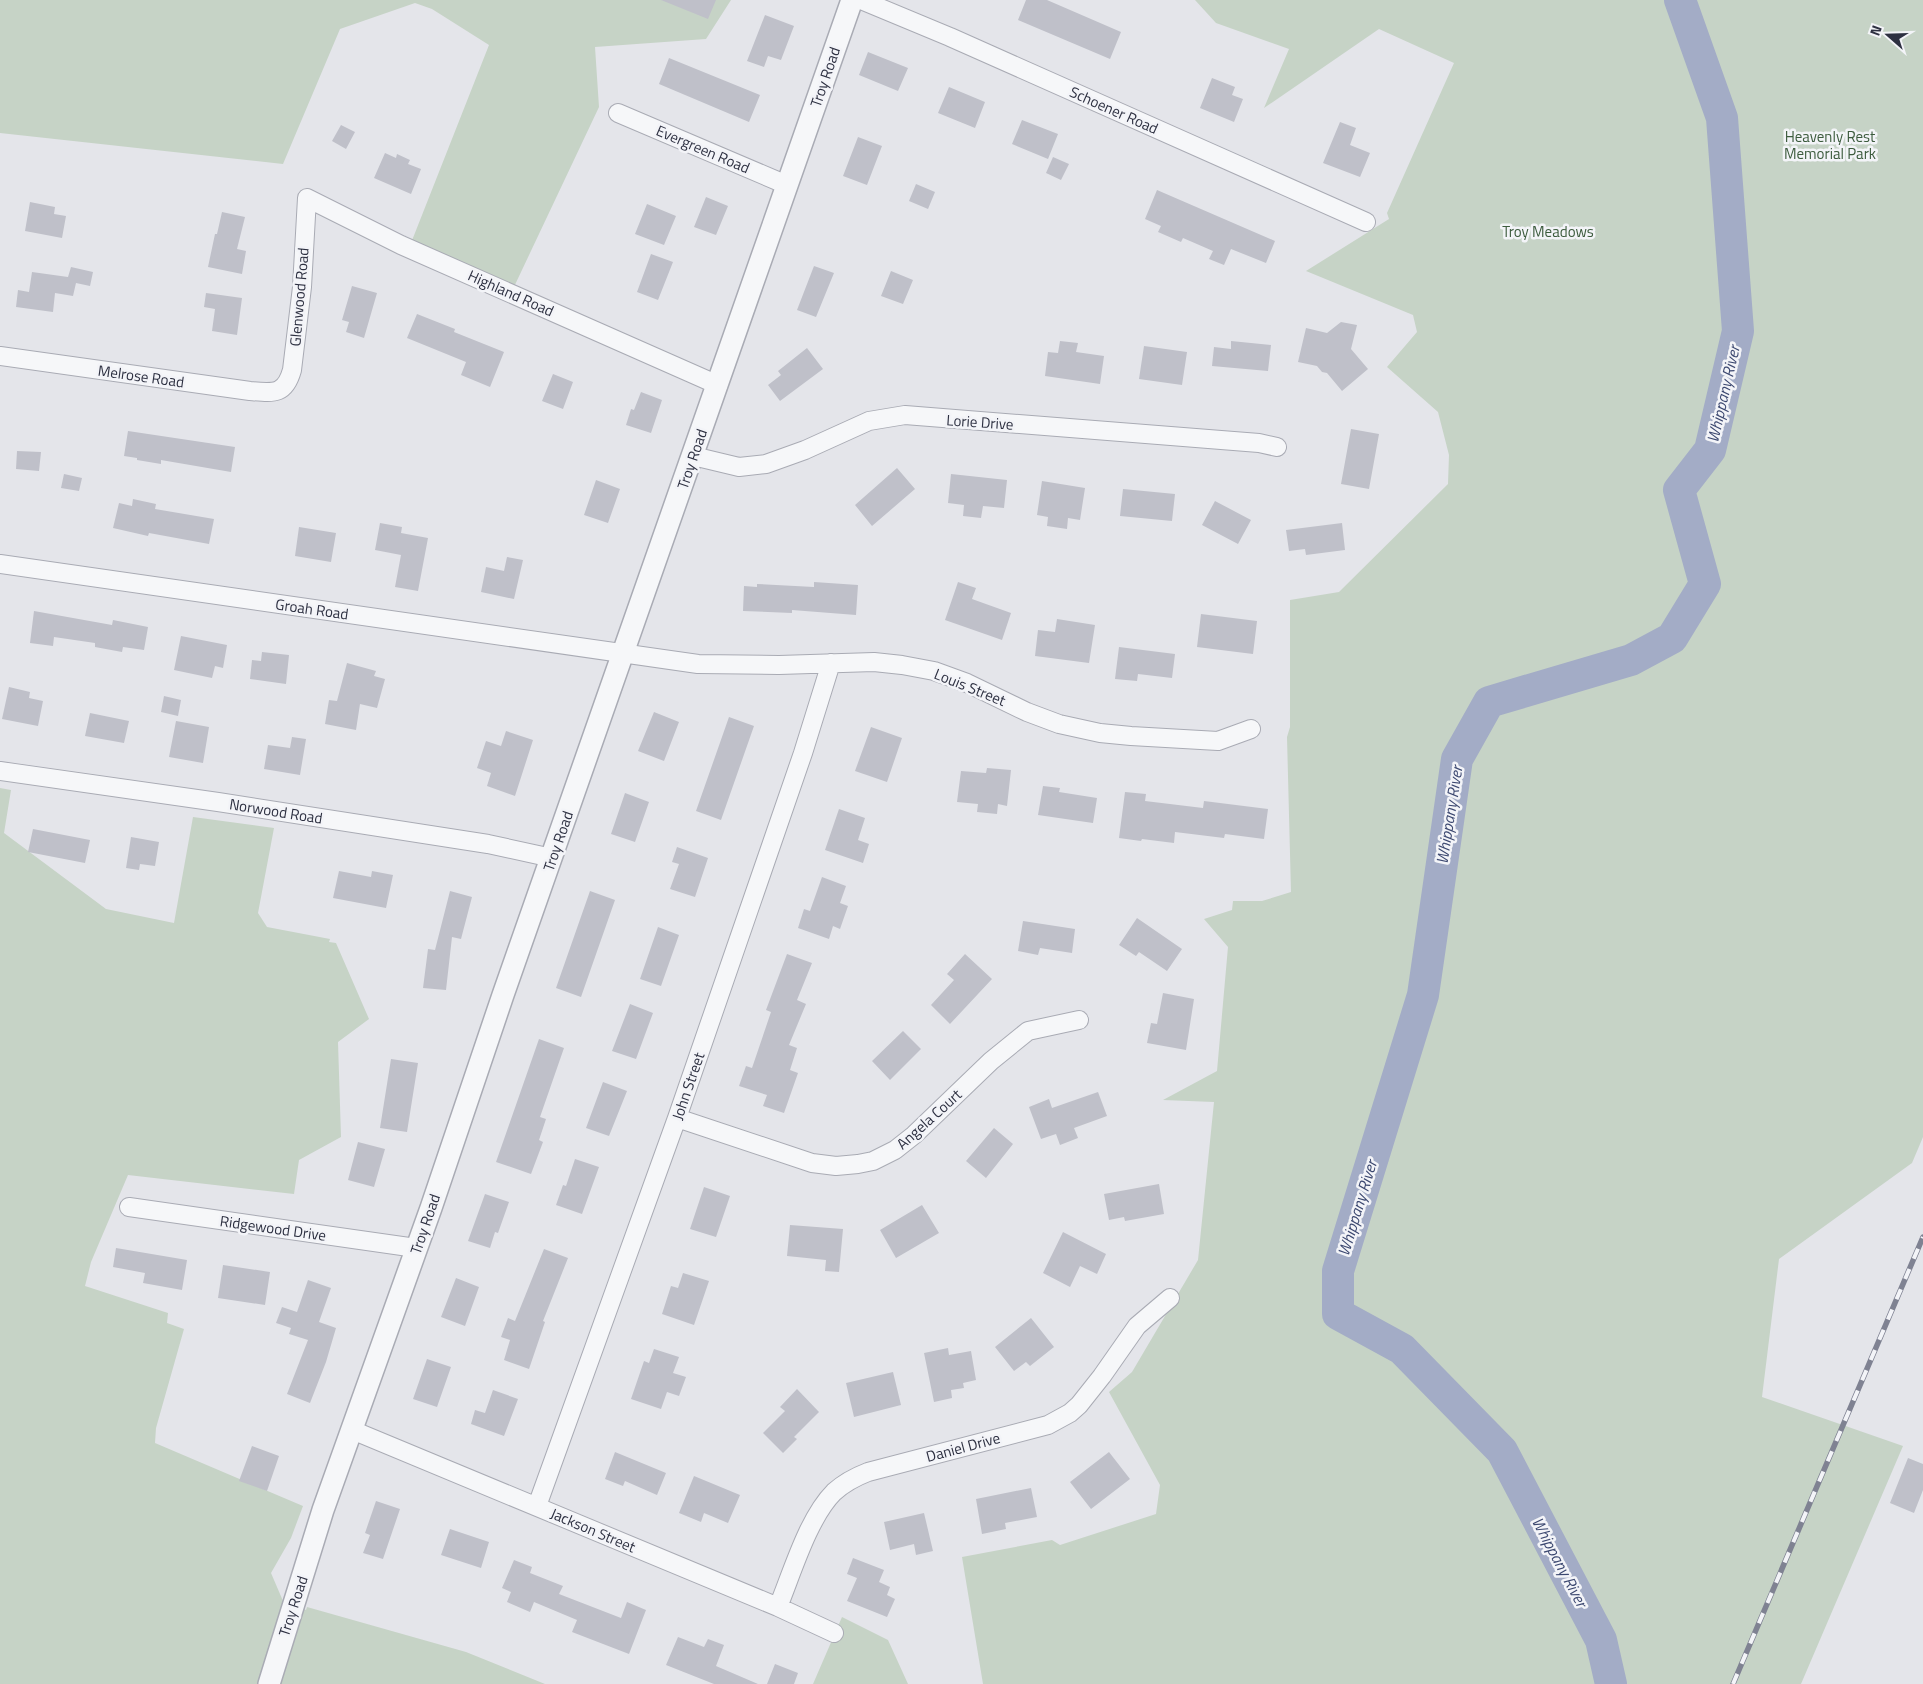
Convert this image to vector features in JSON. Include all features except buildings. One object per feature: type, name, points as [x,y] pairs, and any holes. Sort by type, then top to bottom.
[{"type":"street","name":"Troy Road","points":[[269,1684],[323,1510],[852,0]]},
{"type":"street","name":"Schoener Road","points":[[861,0],[959,41],[1366,222]]},
{"type":"street","name":"Evergreen Road","points":[[618,113],[787,185]]},
{"type":"street","name":"Highland Road","points":[[307,200],[308,198],[401,244],[718,385]]},
{"type":"street","name":"Glenwood Road","points":[[282,390],[289,382],[292,370],[302,287],[307,200]]},
{"type":"street","name":"Melrose Road","points":[[0,356],[250,391],[269,392],[282,390]]},
{"type":"street","name":"Lorie Drive","points":[[693,456],[739,467],[766,464],[805,450],[869,421],[905,415],[1259,443],[1276,447]]},
{"type":"street","name":"Groah Road","points":[[0,564],[624,653]]},
{"type":"street","name":"Louis Street","points":[[624,653],[698,664],[779,665],[874,662],[902,665],[934,671],[967,683],[1027,712],[1059,724],[1100,733],[1218,741],[1251,729]]},
{"type":"street","name":"John Street","points":[[537,1506],[677,1118],[800,762],[831,663]]},
{"type":"street","name":"Norwood Road","points":[[0,771],[218,802],[488,844],[552,858]]},
{"type":"street","name":"Angela Court","points":[[677,1118],[812,1163],[836,1166],[858,1164],[873,1160],[895,1150],[914,1135],[991,1060],[1028,1031],[1079,1020]]},
{"type":"street","name":"Ridgewood Drive","points":[[129,1207],[416,1248]]},
{"type":"street","name":"Daniel Drive","points":[[778,1608],[818,1512],[843,1485],[868,1472],[1048,1425],[1059,1420],[1079,1405],[1137,1326],[1170,1298]]},
{"type":"street","name":"Jackson Street","points":[[352,1430],[537,1506],[834,1633]]},
{"type":"green space","points":[[0,0],[731,0],[706,39],[595,47],[599,107],[513,289],[411,243],[489,45],[432,9],[415,3],[340,29],[283,164],[0,133]]},
{"type":"green space","points":[[1195,0],[1923,0],[1923,1137],[1912,1163],[1779,1259],[1762,1397],[1903,1446],[1801,1684],[983,1684],[962,1557],[1052,1540],[1060,1545],[1156,1514],[1160,1485],[1109,1392],[1132,1372],[1198,1260],[1214,1102],[1163,1100],[1217,1071],[1228,947],[1204,919],[1232,910],[1233,901],[1262,901],[1291,892],[1287,737],[1290,727],[1290,600],[1339,592],[1448,484],[1449,455],[1438,412],[1387,367],[1417,332],[1413,315],[1306,271],[1389,219],[1387,213],[1454,63],[1379,29],[1264,108],[1289,49],[1216,23]]},
{"type":"green space","points":[[0,788],[11,790],[4,833],[106,909],[174,923],[193,817],[274,828],[258,913],[267,927],[330,939],[329,942],[336,943],[369,1019],[338,1042],[341,1137],[299,1160],[294,1194],[128,1175],[91,1262],[85,1286],[168,1313],[167,1323],[184,1329],[156,1428],[155,1443],[303,1506],[291,1538],[271,1573],[283,1601],[306,1610],[307,1607],[466,1652],[545,1684],[0,1684]]},
{"type":"green space","points":[[842,1617],[888,1640],[908,1684],[813,1684]]},
{"type":"waterway","name":"Whippany River","points":[[1611,1684],[1601,1640],[1502,1451],[1402,1349],[1338,1314],[1338,1271],[1423,995],[1457,759],[1489,702],[1631,660],[1672,638],[1705,584],[1679,490],[1710,450],[1738,331],[1722,118],[1680,0]]},
{"type":"railway","points":[[1733,1684],[1923,1237]]},
{"type":"park label","name":"Heavenly Rest Memorial Park","points":[[1830,144]]},
{"type":"park label","name":"Troy Meadows","points":[[1548,231]]}]
